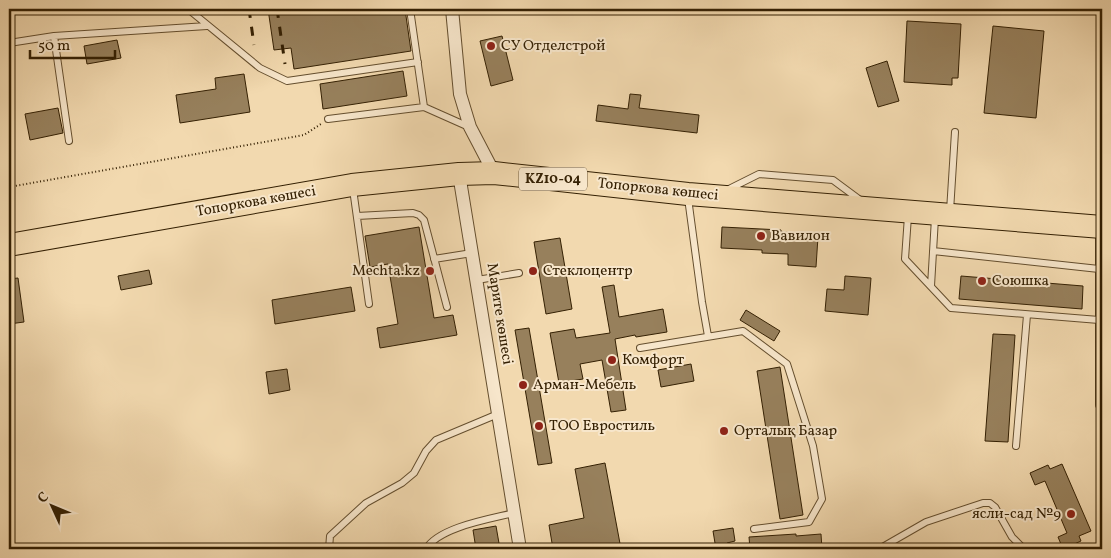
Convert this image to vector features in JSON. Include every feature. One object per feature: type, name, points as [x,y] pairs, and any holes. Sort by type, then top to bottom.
[{"type":"highway","name":"Топоркова көшесі","points":[[9,245],[352,185],[458,174],[494,173],[688,194],[1101,227]]},
{"type":"street","points":[[452,9],[460,94],[470,127],[494,173]]},
{"type":"street","name":"Марите көшесі","points":[[458,174],[520,549]]},
{"type":"lane","points":[[188,9],[260,68],[287,81],[418,62]]},
{"type":"lane","points":[[410,9],[424,107]]},
{"type":"lane","points":[[9,43],[54,36],[207,26]]},
{"type":"lane","points":[[54,36],[69,141]]},
{"type":"lane","points":[[328,119],[424,107],[470,127]]},
{"type":"lane","points":[[931,286],[933,251],[943,215],[955,132]]},
{"type":"lane","points":[[352,185],[369,304]]},
{"type":"lane","points":[[688,194],[708,336]]},
{"type":"lane","points":[[909,212],[905,258],[951,308],[1099,320]]},
{"type":"lane","points":[[357,216],[413,213],[419,215],[424,220],[447,307]]},
{"type":"lane","points":[[1099,405],[1099,269],[1101,227]]},
{"type":"lane","points":[[933,251],[1099,269]]},
{"type":"lane","points":[[434,259],[472,254]]},
{"type":"lane","points":[[477,280],[520,273]]},
{"type":"lane","points":[[1016,446],[1027,314]]},
{"type":"lane","points":[[640,348],[743,331],[787,364],[813,446],[822,499],[809,522],[754,529]]},
{"type":"lane","points":[[329,549],[330,536],[366,503],[402,483],[414,473],[426,450],[436,440],[498,414]]},
{"type":"lane","points":[[880,549],[926,522],[983,503],[990,503],[995,507],[1012,537],[1024,549]]},
{"type":"lane","points":[[426,549],[430,543],[447,533],[469,524],[514,513]]},
{"type":"path","points":[[9,187],[304,135],[328,119]]},
{"type":"building","points":[[268,9],[405,9],[411,51],[294,69],[291,48],[274,50]]},
{"type":"building","points":[[907,21],[961,24],[958,78],[952,78],[952,85],[904,82]]},
{"type":"building","points":[[993,26],[1044,31],[1036,118],[984,113]]},
{"type":"building","points":[[502,36],[513,80],[491,86],[480,41]]},
{"type":"building","points":[[117,40],[121,58],[87,64],[84,46]]},
{"type":"building","points":[[887,61],[899,101],[878,107],[866,68]]},
{"type":"building","points":[[403,71],[407,96],[323,109],[320,84]]},
{"type":"building","points":[[244,74],[250,112],[180,123],[176,95],[216,89],[215,78]]},
{"type":"building","points":[[630,94],[641,95],[639,108],[699,115],[697,133],[596,121],[598,105],[628,109]]},
{"type":"building","points":[[58,108],[63,133],[30,140],[25,114]]},
{"type":"building","points":[[419,227],[434,318],[453,315],[457,335],[380,348],[377,328],[398,324],[388,264],[370,267],[365,236]]},
{"type":"building","points":[[722,227],[781,230],[781,232],[799,233],[799,236],[818,237],[816,267],[788,265],[788,254],[762,253],[762,250],[721,248]]},
{"type":"building","points":[[560,238],[572,309],[546,314],[534,242]]},
{"type":"building","points":[[149,270],[152,284],[121,290],[118,276]]},
{"type":"building","points":[[845,276],[871,278],[868,315],[825,311],[827,289],[844,290]]},
{"type":"building","points":[[961,276],[1083,286],[1082,309],[959,299]]},
{"type":"building","points":[[18,278],[24,322],[9,324],[9,279]]},
{"type":"building","points":[[614,285],[619,317],[663,309],[667,332],[615,339],[626,410],[611,412],[602,360],[580,364],[583,379],[559,383],[550,333],[574,329],[576,338],[610,333],[602,287]]},
{"type":"building","points":[[351,287],[355,311],[275,324],[272,300]]},
{"type":"building","points":[[746,310],[780,331],[774,341],[740,320]]},
{"type":"building","points":[[529,328],[552,463],[538,465],[515,330]]},
{"type":"building","points":[[993,334],[1015,335],[1008,442],[985,441]]},
{"type":"building","points":[[691,364],[694,381],[661,387],[658,370]]},
{"type":"building","points":[[780,367],[803,515],[780,519],[757,371]]},
{"type":"building","points":[[287,369],[290,390],[269,394],[266,372]]},
{"type":"building","points":[[605,463],[621,549],[553,549],[549,525],[584,518],[575,469]]},
{"type":"building","name":"ясли-сад №9","points":[[1062,464],[1091,531],[1079,536],[1081,541],[1063,549],[1058,537],[1067,533],[1045,481],[1035,485],[1030,473],[1048,465],[1050,469]]},
{"type":"building","points":[[496,526],[500,549],[476,549],[473,530]]},
{"type":"building","points":[[733,528],[735,541],[727,543],[728,547],[716,549],[713,531]]},
{"type":"building","points":[[796,534],[796,536],[821,534],[822,549],[802,549],[801,546],[750,549],[749,537]]},
{"type":"railway","points":[[249,9],[254,45]]},
{"type":"railway","points":[[277,9],[285,64]]},
{"type":"place","name":"СУ Отделстрой","points":[[491,46]]},
{"type":"place","name":"Вавилон","points":[[761,236]]},
{"type":"place","name":"Mechta.kz","points":[[430,271]]},
{"type":"place","name":"Стеклоцентр","points":[[533,271]]},
{"type":"place","name":"Союшка","points":[[982,281]]},
{"type":"place","name":"Комфорт","points":[[612,360]]},
{"type":"place","name":"Арман-Мебель","points":[[523,385]]},
{"type":"place","name":"ТОО Евростиль","points":[[539,426]]},
{"type":"place","name":"Орталық Базар","points":[[724,431]]},
{"type":"place","name":"ясли-сад №9","points":[[1071,514]]}]
